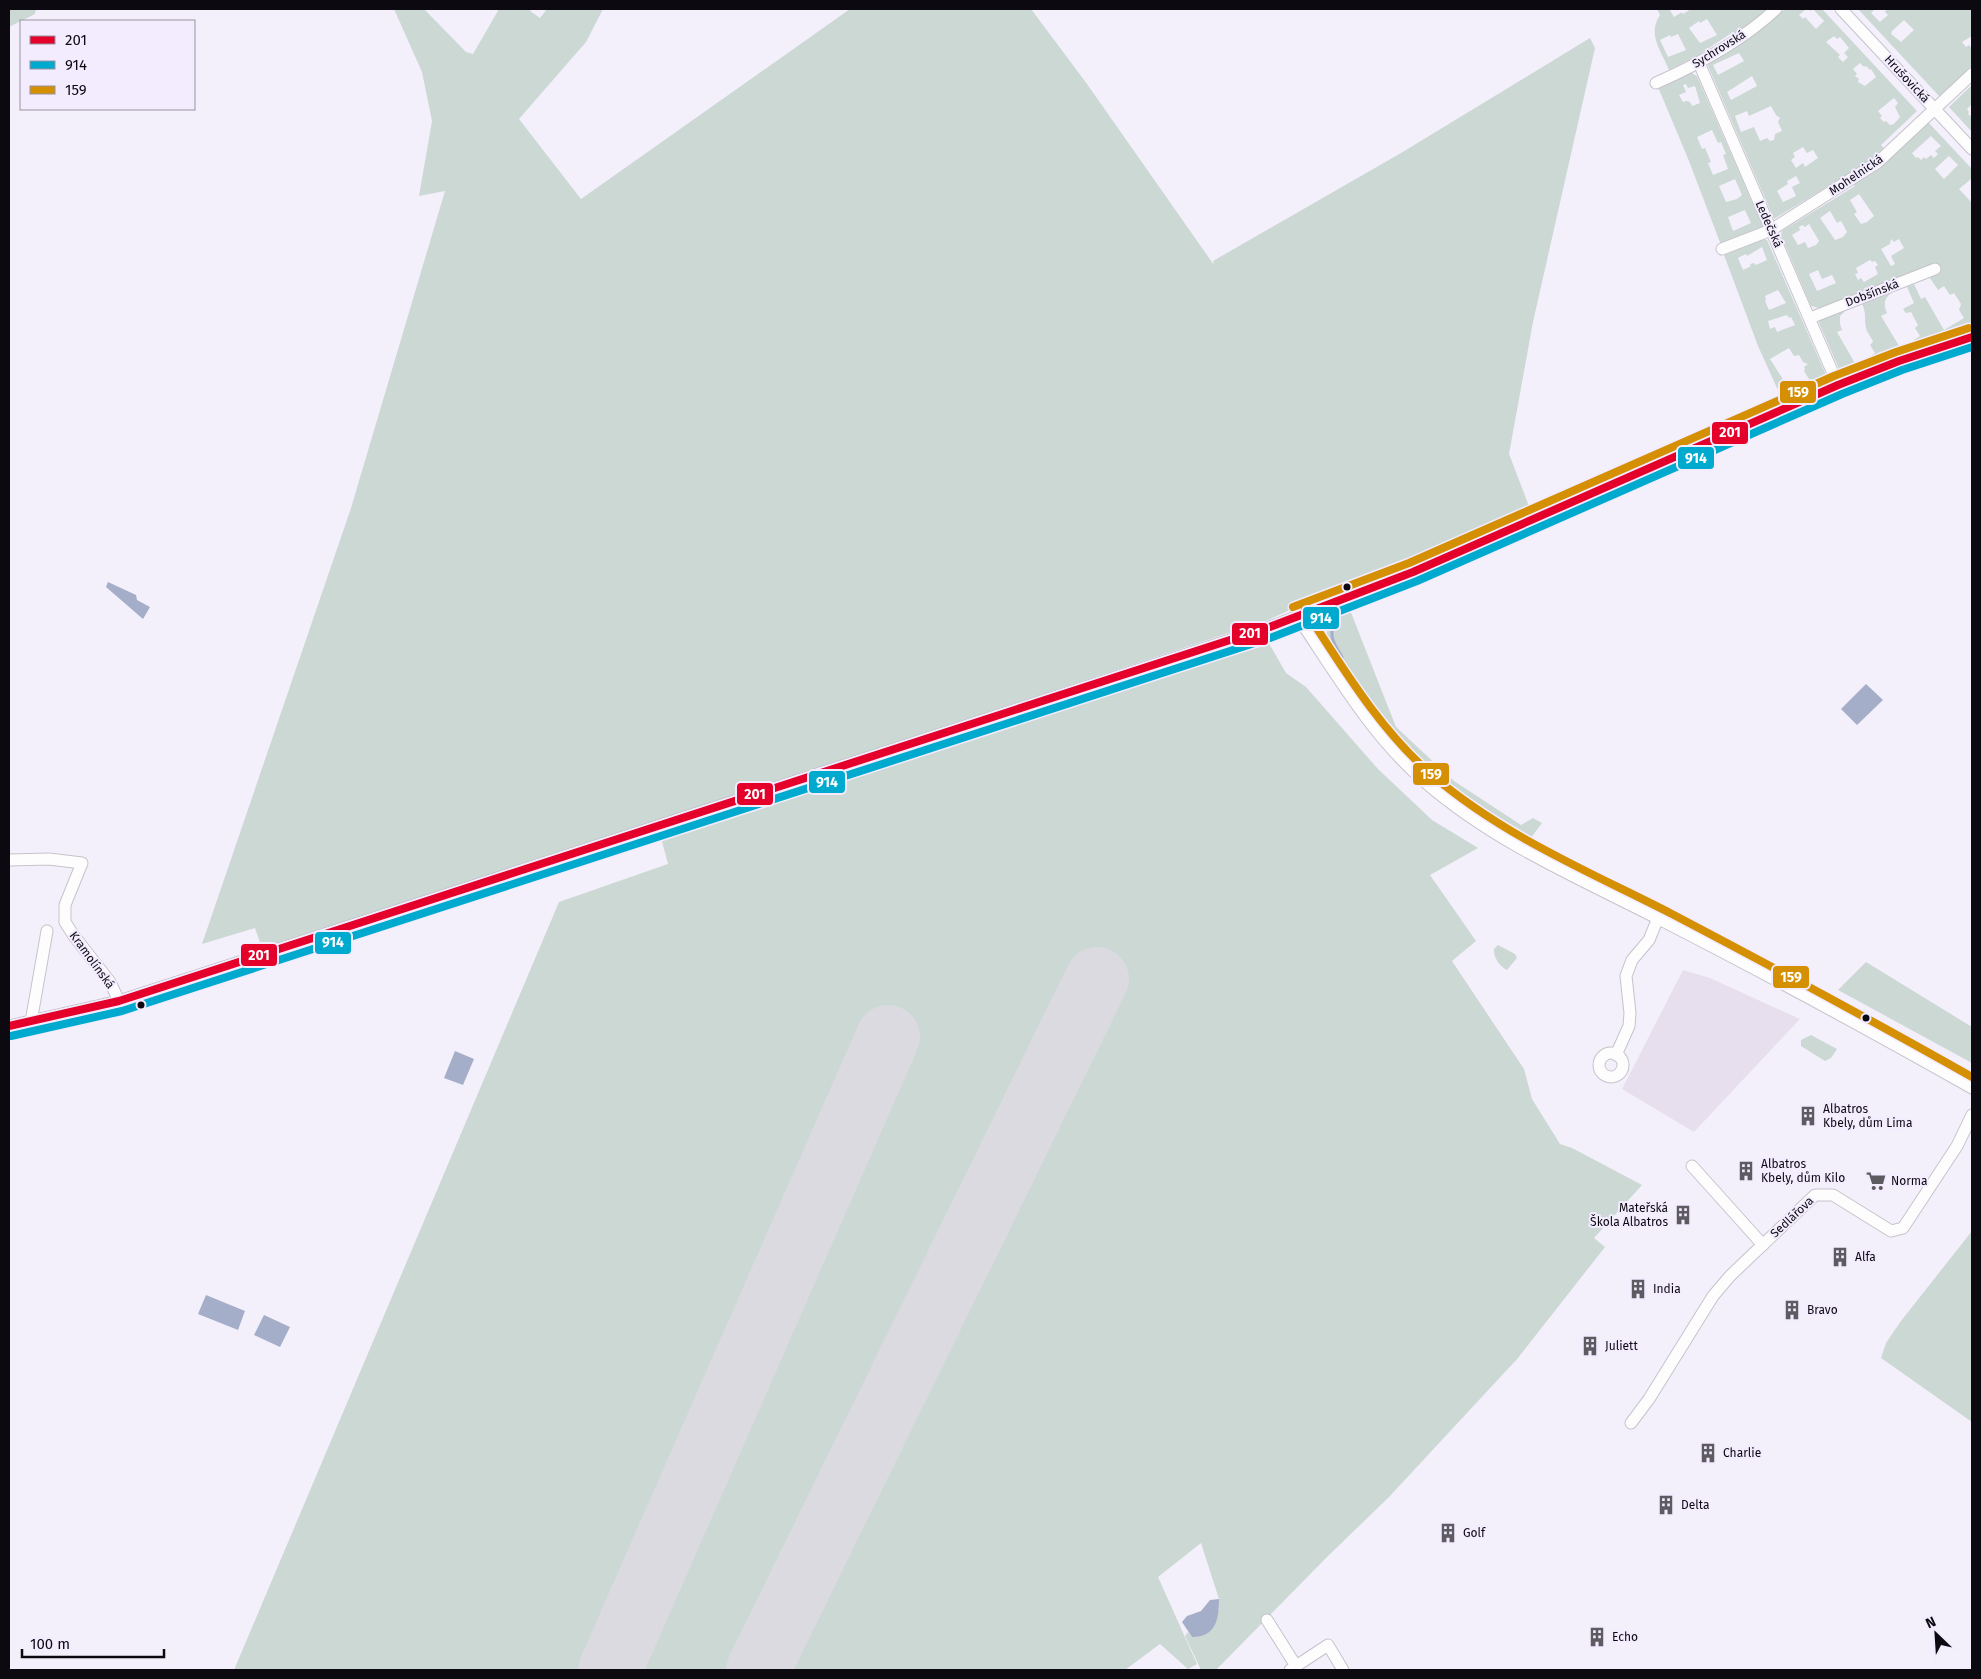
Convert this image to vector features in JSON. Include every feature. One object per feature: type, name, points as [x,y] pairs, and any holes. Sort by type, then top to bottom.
[{"type":"street","name":"Sychrovská","points":[[1656,83],[1699,63],[1763,20],[1776,9]]},
{"type":"street","name":"Hrušovická","points":[[1841,9],[1972,149]]},
{"type":"street","name":"Ledečská","points":[[1699,63],[1838,385]]},
{"type":"street","name":"Mohelnická","points":[[1722,249],[1771,230],[1878,162],[1972,74]]},
{"type":"street","name":"Dobšínská","points":[[1810,318],[1935,269]]},
{"type":"street","points":[[9,1026],[119,1001],[1297,616],[1413,572],[1838,385],[1899,361],[1972,337]]},
{"type":"street","points":[[1297,616],[1367,720],[1399,758],[1460,810],[1490,830],[1528,851],[1658,918],[1972,1088]]},
{"type":"street","name":"Kramolínská","points":[[9,860],[49,858],[82,863],[64,905],[65,922],[110,982],[119,1001]]},
{"type":"street","points":[[1616,1055],[1629,1026],[1630,1013],[1626,976],[1632,960],[1649,940],[1658,918]]},
{"type":"street","points":[[31,1022],[47,931]]},
{"type":"street","name":"Sedlářova","points":[[1632,1423],[1713,1296],[1799,1209],[1815,1195],[1833,1195],[1891,1231],[1903,1228],[1953,1153],[1972,1116]]},
{"type":"street","points":[[1692,1166],[1762,1245]]},
{"type":"street","points":[[1267,1620],[1293,1668],[1328,1645],[1343,1670]]},
{"type":"shaded area","points":[[9,9],[36,9],[35,14],[9,27]]},
{"type":"shaded area","points":[[394,9],[424,9],[466,52],[473,54],[499,9],[531,9],[530,11],[540,18],[547,9],[603,9],[586,42],[519,119],[581,199],[850,9],[1031,9],[1087,84],[1214,265],[1213,261],[1401,153],[1590,38],[1595,48],[1533,322],[1509,454],[1532,514],[1412,567],[1339,588],[1268,620],[263,951],[255,928],[202,944],[351,508],[445,191],[419,196],[432,121],[422,72]]},
{"type":"shaded area","points":[[1657,9],[1669,9],[1674,17],[1691,9],[1778,9],[1781,12],[1785,9],[1806,9],[1799,15],[1803,19],[1805,17],[1816,29],[1824,21],[1813,9],[1822,9],[1917,111],[1881,145],[1890,155],[1927,121],[1972,169],[1972,180],[1959,189],[1972,203],[1972,328],[1846,372],[1842,372],[1839,369],[1819,323],[1820,320],[1846,310],[1840,316],[1842,330],[1837,332],[1856,365],[1875,353],[1870,345],[1873,342],[1867,332],[1862,304],[1891,293],[1885,302],[1887,313],[1881,316],[1901,349],[1920,336],[1915,328],[1918,325],[1911,312],[1906,313],[1903,309],[1914,303],[1907,287],[1914,284],[1921,299],[1925,297],[1944,330],[1964,318],[1959,310],[1961,304],[1954,293],[1950,295],[1944,286],[1938,290],[1928,275],[1932,265],[1819,308],[1811,306],[1781,235],[1782,231],[1855,186],[1845,176],[1774,219],[1708,66],[1709,62],[1738,42],[1733,32],[1697,56],[1669,70],[1655,36],[1656,22],[1660,15]],"holes":[[[1707,19],[1717,35],[1700,43],[1689,28],[1699,21],[1700,23]],[[1678,34],[1686,50],[1668,57],[1660,40],[1670,35],[1671,37]],[[1834,36],[1837,39],[1840,37],[1849,48],[1844,53],[1848,57],[1843,62],[1838,57],[1840,55],[1826,42]],[[1739,53],[1744,61],[1718,75],[1713,65]],[[1860,63],[1864,67],[1866,66],[1871,69],[1876,77],[1865,86],[1858,82],[1859,79],[1855,76],[1857,74],[1853,69]],[[1752,76],[1757,86],[1731,100],[1727,92]],[[1894,98],[1898,103],[1895,107],[1900,117],[1894,124],[1890,125],[1880,118],[1882,116],[1878,111]],[[1771,106],[1780,118],[1778,122],[1782,131],[1775,134],[1774,140],[1770,141],[1767,138],[1760,141],[1754,127],[1741,132],[1735,116],[1747,111],[1749,116]],[[1931,136],[1941,146],[1935,151],[1938,154],[1934,158],[1931,155],[1921,160],[1918,157],[1916,158],[1912,153]],[[1803,147],[1807,153],[1813,150],[1818,158],[1805,167],[1803,163],[1796,168],[1791,160],[1795,157],[1793,153]],[[1949,156],[1958,165],[1944,179],[1935,169]],[[1796,176],[1800,183],[1792,187],[1796,196],[1783,202],[1777,191],[1788,184],[1787,181]],[[1859,194],[1874,216],[1861,224],[1854,214],[1857,212],[1850,200]],[[1830,211],[1837,223],[1841,221],[1847,232],[1843,237],[1835,240],[1820,218]],[[1809,224],[1819,241],[1816,245],[1808,248],[1805,242],[1798,245],[1792,235],[1800,230],[1799,227],[1802,225],[1805,227]],[[1891,239],[1894,242],[1899,239],[1904,248],[1891,256],[1895,264],[1891,266],[1881,249],[1890,244]],[[1870,260],[1872,262],[1875,261],[1878,265],[1875,267],[1878,274],[1864,282],[1861,278],[1858,280],[1855,274],[1858,273],[1856,268]],[[1818,270],[1822,279],[1832,275],[1836,283],[1817,291],[1809,274]]]},
{"type":"shaded area","points":[[1858,9],[1875,9],[1871,13],[1880,22],[1888,15],[1885,12],[1887,9],[1972,9],[1972,36],[1962,42],[1966,47],[1969,45],[1972,49],[1972,67],[1940,97]],"holes":[[[1904,20],[1914,30],[1901,42],[1891,34]]]},
{"type":"shaded area","points":[[1690,72],[1697,76],[1763,227],[1721,245],[1658,87]],"holes":[[[1686,84],[1688,88],[1695,86],[1700,103],[1692,106],[1690,102],[1683,102],[1679,95],[1686,92],[1683,85]],[[1712,130],[1718,143],[1721,142],[1726,154],[1723,155],[1728,169],[1713,175],[1708,163],[1711,162],[1705,148],[1702,149],[1697,137]],[[1735,179],[1742,195],[1737,199],[1726,202],[1719,186]],[[1745,210],[1751,223],[1733,231],[1728,217]]]},
{"type":"shaded area","points":[[1972,85],[1972,104],[1967,109],[1968,114],[1972,117],[1972,132],[1949,107]]},
{"type":"shaded area","points":[[1764,239],[1767,240],[1826,375],[1822,384],[1787,399],[1777,388],[1758,346],[1724,255]],"holes":[[[1762,247],[1767,260],[1756,265],[1754,263],[1750,264],[1751,266],[1743,270],[1738,258],[1746,254],[1747,256]],[[1778,290],[1786,303],[1769,310],[1765,296]],[[1787,315],[1789,318],[1791,317],[1795,325],[1777,332],[1775,327],[1770,329],[1768,321]],[[1789,348],[1794,356],[1799,355],[1803,362],[1808,364],[1804,367],[1804,371],[1809,379],[1791,392],[1770,359]]]},
{"type":"shaded area","points":[[1350,610],[1396,727],[1454,781],[1521,825],[1533,818],[1542,823],[1530,839],[1523,840],[1465,806],[1405,755],[1376,722],[1323,638],[1327,635],[1331,622]]},
{"type":"shaded area","points":[[1267,640],[1286,673],[1306,687],[1378,769],[1432,820],[1478,848],[1430,875],[1476,941],[1452,961],[1524,1069],[1532,1099],[1560,1144],[1572,1148],[1642,1185],[1594,1238],[1605,1247],[1518,1358],[1389,1497],[1216,1670],[1201,1670],[1185,1636],[1188,1632],[1192,1637],[1219,1610],[1219,1599],[1201,1543],[1158,1577],[1197,1664],[1188,1669],[1160,1644],[1125,1670],[234,1670],[559,902],[668,864],[660,834]]},
{"type":"shaded area","points":[[1498,945],[1515,954],[1517,958],[1507,970],[1504,969],[1496,958],[1494,949]]},
{"type":"shaded area","points":[[1866,962],[1972,1027],[1972,1063],[1838,990]]},
{"type":"shaded area","points":[[1683,970],[1710,978],[1800,1019],[1694,1132],[1622,1089]]},
{"type":"shaded area","points":[[1811,1035],[1837,1049],[1831,1058],[1825,1061],[1801,1046],[1801,1040]]},
{"type":"shaded area","points":[[1972,1231],[1972,1422],[1881,1358],[1886,1343],[1901,1321]]},
{"type":"water","points":[[108,582],[136,595],[137,600],[150,607],[143,619],[106,587]]},
{"type":"water","points":[[1866,684],[1883,700],[1857,725],[1841,709]]},
{"type":"water","points":[[455,1051],[474,1059],[463,1085],[444,1078]]},
{"type":"water","points":[[206,1295],[245,1311],[238,1330],[198,1314]]},
{"type":"water","points":[[264,1315],[290,1327],[280,1347],[254,1335]]},
{"type":"water","points":[[1219,1599],[1217,1620],[1214,1626],[1206,1634],[1192,1637],[1182,1622],[1187,1616],[1201,1611],[1210,1600]]},
{"type":"waterway","points":[[1334,620],[1333,639],[1342,657]]},
{"type":"runway","points":[[758,1670],[1097,979]]},
{"type":"runway","points":[[610,1670],[888,1037]]},
{"type":"transit line","name":"159","points":[[1293,607],[1409,563],[1834,376],[1896,352],[1969,328]]},
{"type":"transit line","name":"201","points":[[9,1026],[119,1001],[1267,628],[1413,572],[1838,385],[1899,361],[1972,337]]},
{"type":"transit line","name":"914","points":[[11,1036],[122,1011],[1270,638],[1417,581],[1842,394],[1902,370],[1972,347]]},
{"type":"transit line","name":"159","points":[[1305,610],[1348,676],[1395,738],[1432,775],[1459,797],[1488,817],[1548,852],[1748,954],[1972,1077]]},
{"type":"place","name":"Albatros Kbely, dům Lima","points":[[1808,1116]]},
{"type":"place","name":"Albatros Kbely, dům Kilo","points":[[1746,1171]]},
{"type":"place","name":"Norma","points":[[1876,1181]]},
{"type":"place","name":"Mateřská Škola Albatros","points":[[1683,1215]]},
{"type":"place","name":"Alfa","points":[[1840,1257]]},
{"type":"place","name":"India","points":[[1638,1289]]},
{"type":"place","name":"Bravo","points":[[1792,1310]]},
{"type":"place","name":"Juliett","points":[[1590,1346]]},
{"type":"place","name":"Charlie","points":[[1708,1453]]},
{"type":"place","name":"Delta","points":[[1666,1505]]},
{"type":"place","name":"Golf","points":[[1448,1533]]},
{"type":"place","name":"Echo","points":[[1597,1637]]}]
